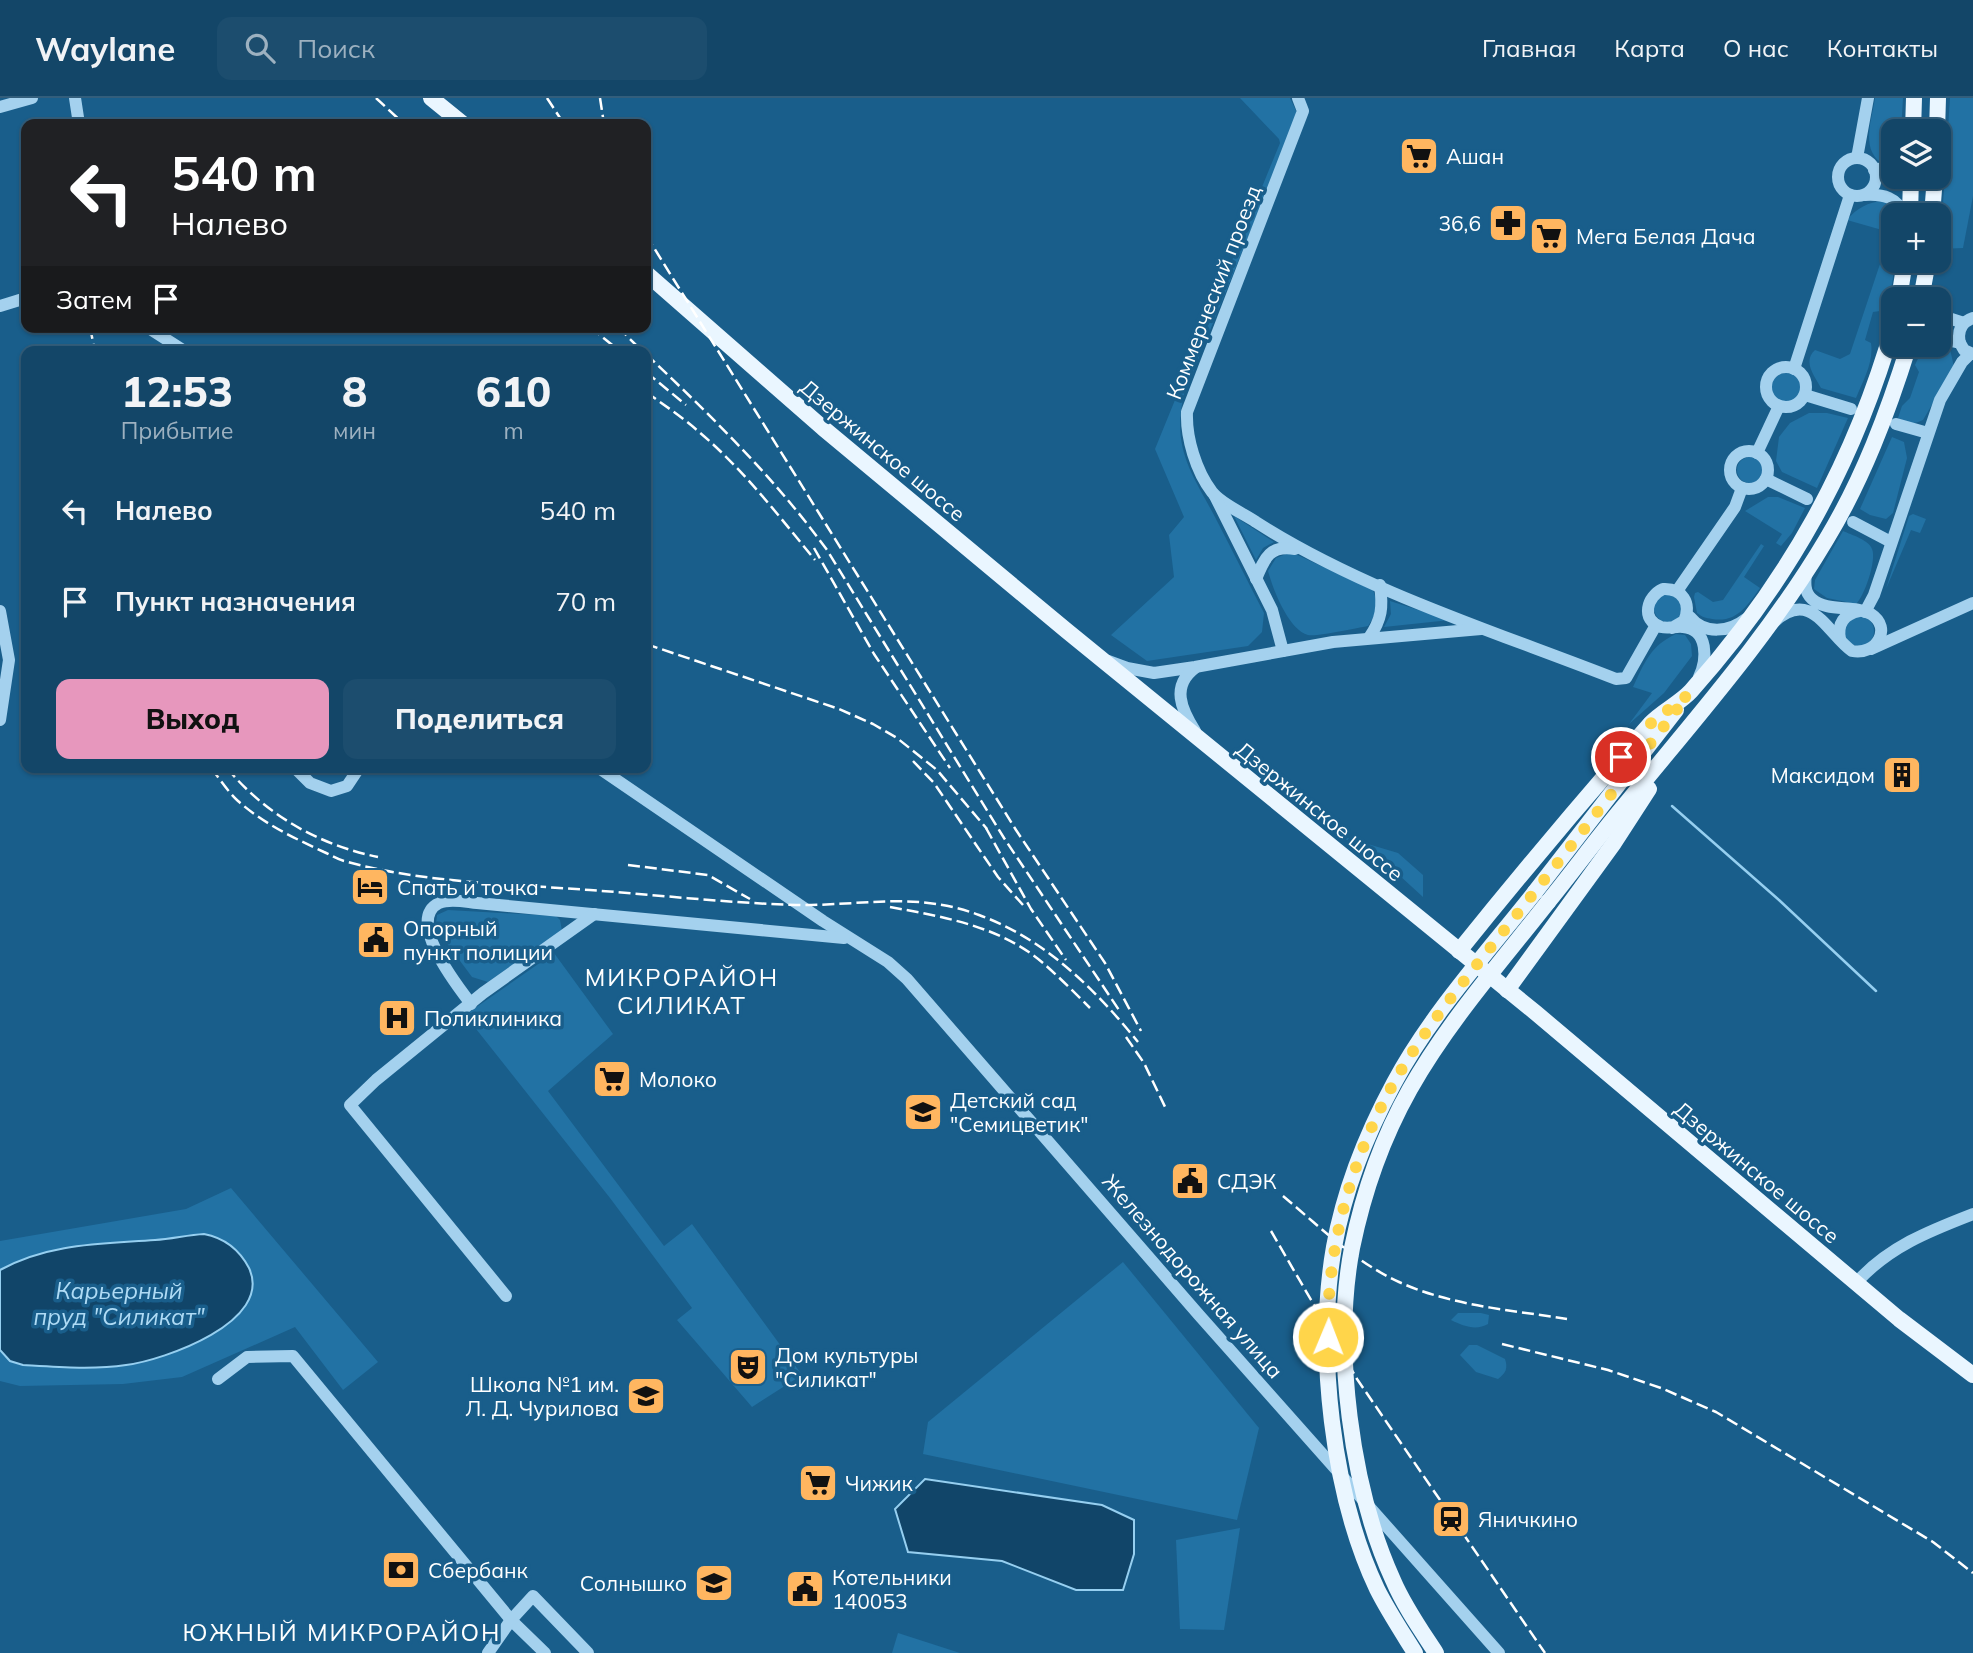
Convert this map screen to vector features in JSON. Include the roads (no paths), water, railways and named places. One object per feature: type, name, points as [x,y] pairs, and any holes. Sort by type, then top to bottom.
[{"type":"main road","points":[[431,98],[457,119]]},
{"type":"main road","points":[[1913,119],[1914,98]]},
{"type":"main road","points":[[1937,119],[1938,98]]},
{"type":"main road","name":"Дзержинское шоссе","points":[[651,277],[822,428],[1460,951],[1856,1283],[1973,1375]]},
{"type":"main road","points":[[1436,1653],[1393,1582],[1368,1511],[1356,1458],[1346,1356],[1346,1318],[1352,1250],[1366,1194],[1380,1155],[1409,1092],[1449,1028],[1691,691],[1754,612],[1811,527],[1834,483],[1878,380],[1885,357]]},
{"type":"main road","points":[[1415,1653],[1377,1589],[1351,1516],[1338,1461],[1328,1356],[1328,1318],[1334,1247],[1349,1188],[1393,1084],[1441,1011],[1622,808],[1710,701],[1806,572],[1853,490],[1875,443],[1905,357]]},
{"type":"main road","points":[[1460,951],[1544,845],[1653,721],[1691,691]]},
{"type":"main road","points":[[1507,990],[1614,843],[1710,701]]},
{"type":"main road","points":[[1493,910],[1476,938],[1478,951],[1484,962],[1499,970],[1509,970],[1519,966],[1536,949]]},
{"type":"street","points":[[0,107],[32,98]]},
{"type":"street","points":[[75,98],[78,119]]},
{"type":"street","points":[[1298,98],[1303,111]]},
{"type":"street","name":"Коммерческий проезд","points":[[1308,98],[1187,412],[1193,453],[1205,480],[1215,495],[1299,549],[1485,629],[1621,680],[1626,678],[1656,625]]},
{"type":"street","points":[[1857,158],[1868,98]]},
{"type":"street","points":[[1865,195],[1875,184],[1874,170],[1864,160],[1857,158],[1842,165],[1838,172],[1840,186],[1850,195],[1888,196],[1898,203]]},
{"type":"street","points":[[1874,170],[1881,169]]},
{"type":"street","points":[[1794,369],[1850,195]]},
{"type":"street","points":[[0,306],[21,300]]},
{"type":"street","points":[[1960,343],[1958,336],[1968,321]]},
{"type":"street","points":[[156,333],[177,346]]},
{"type":"street","points":[[1840,639],[1839,632],[1845,617],[1862,611],[1874,595],[1928,433],[1946,389],[1962,362],[1972,354],[1960,343],[1951,341]]},
{"type":"street","points":[[1902,368],[1909,357]]},
{"type":"street","points":[[1779,369],[1794,369],[1805,380],[1805,395],[1794,406],[1779,406],[1768,395],[1768,379],[1779,369]]},
{"type":"street","points":[[1805,395],[1851,409]]},
{"type":"street","points":[[1757,453],[1779,406]]},
{"type":"street","points":[[1896,424],[1928,433]]},
{"type":"street","points":[[1744,452],[1757,453],[1767,464],[1766,479],[1756,488],[1742,488],[1732,479],[1731,466],[1744,452]]},
{"type":"street","points":[[1766,479],[1807,499]]},
{"type":"street","points":[[1677,591],[1735,508],[1742,488]]},
{"type":"street","points":[[1215,495],[1272,610],[1283,651]]},
{"type":"street","points":[[1853,522],[1891,542]]},
{"type":"street","points":[[1256,579],[1265,558],[1272,552],[1285,547],[1299,549]]},
{"type":"street","points":[[1806,572],[1806,588],[1813,600],[1831,607],[1862,611],[1894,631],[1911,631]]},
{"type":"street","points":[[1369,638],[1379,624],[1382,614],[1380,585]]},
{"type":"street","points":[[1691,691],[1704,664],[1701,638],[1692,629],[1656,625],[1649,616],[1651,597],[1663,589],[1677,591],[1682,595],[1693,621],[1716,629],[1733,628],[1754,612]]},
{"type":"street","points":[[1763,633],[1787,613],[1805,611],[1815,615],[1852,651],[1868,651],[1973,603]]},
{"type":"street","points":[[1672,628],[1684,621],[1688,607]]},
{"type":"street","points":[[0,611],[9,660],[0,720]]},
{"type":"street","points":[[1868,651],[1879,639],[1878,622]]},
{"type":"street","points":[[1093,652],[1127,668],[1154,673],[1369,638],[1485,629]]},
{"type":"street","points":[[1195,667],[1182,682],[1180,699],[1199,738]]},
{"type":"street","points":[[300,773],[310,783],[331,792],[346,786],[355,773]]},
{"type":"street","name":"Железнодорожная улица","points":[[606,773],[848,938],[888,962],[907,979],[1496,1652]]},
{"type":"street","points":[[471,1004],[436,953],[429,927],[429,917],[433,909],[449,901],[848,938]]},
{"type":"street","points":[[506,1296],[350,1105],[376,1080],[471,1004],[594,914]]},
{"type":"street","points":[[1856,1283],[1872,1265],[1908,1242],[1973,1214]]},
{"type":"street","points":[[218,1379],[247,1357],[293,1356],[511,1620],[545,1653]]},
{"type":"street","points":[[488,1653],[511,1620],[533,1596],[588,1653]]},
{"type":"water","name":"Карьерный пруд \"Силикат\"","points":[[204,1234],[231,1245],[241,1255],[249,1268],[252,1287],[246,1305],[231,1321],[211,1335],[165,1355],[113,1367],[23,1365],[10,1361],[0,1350],[0,1270],[37,1254],[76,1246]]},
{"type":"water","points":[[925,1479],[1102,1505],[1134,1520],[1134,1554],[1123,1590],[1076,1590],[1002,1561],[908,1552],[895,1509]]},
{"type":"waterway","points":[[1672,806],[1779,900],[1876,991]]},
{"type":"railway","points":[[376,98],[399,119]]},
{"type":"railway","points":[[547,98],[561,119]]},
{"type":"railway","points":[[600,98],[603,119]]},
{"type":"railway","points":[[651,243],[1016,830],[1105,963],[1141,1031]]},
{"type":"railway","points":[[91,333],[94,346]]},
{"type":"railway","points":[[597,333],[614,346]]},
{"type":"railway","points":[[624,333],[637,346]]},
{"type":"railway","points":[[651,359],[763,472],[827,550],[1004,838],[1121,1013]]},
{"type":"railway","points":[[651,376],[686,405]]},
{"type":"railway","points":[[651,396],[692,426],[730,461],[815,560]]},
{"type":"railway","points":[[814,548],[874,654],[950,768]]},
{"type":"railway","points":[[651,646],[839,709],[873,724],[897,738],[937,770],[987,829]]},
{"type":"railway","points":[[913,761],[934,783],[998,877],[1023,905]]},
{"type":"railway","points":[[215,773],[238,801],[290,836],[339,859],[404,874],[466,882],[745,903],[820,905],[888,901],[933,903],[955,908],[1003,925],[1047,952],[1086,985],[1138,1042]]},
{"type":"railway","points":[[231,773],[259,800],[295,826],[335,845],[378,857]]},
{"type":"railway","points":[[986,828],[1031,909],[1066,960]]},
{"type":"railway","points":[[628,865],[708,875],[750,899]]},
{"type":"railway","points":[[890,907],[971,925],[1009,940],[1043,963],[1090,1008]]},
{"type":"railway","points":[[1126,1037],[1144,1063],[1167,1111]]},
{"type":"railway","points":[[1283,1196],[1353,1254],[1399,1282],[1461,1302],[1567,1319]]},
{"type":"railway","points":[[1271,1231],[1357,1379],[1545,1653]]},
{"type":"railway","points":[[1502,1344],[1608,1370],[1661,1388],[1716,1412],[1933,1542],[1973,1573]]},
{"type":"place","name":"Ашан","points":[[1419,156]]},
{"type":"place","name":"36,6","points":[[1508,223]]},
{"type":"place","name":"Мега Белая Дача","points":[[1549,236]]},
{"type":"place","name":"Максидом","points":[[1902,775]]},
{"type":"place","name":"Спать и точка","points":[[370,887]]},
{"type":"place","name":"Опорный пункт полиции","points":[[376,940]]},
{"type":"place","name":"Поликлиника","points":[[397,1018]]},
{"type":"place","name":"Молоко","points":[[612,1079]]},
{"type":"place","name":"Детский сад \"Семицветик\"","points":[[923,1112]]},
{"type":"place","name":"СДЭК","points":[[1190,1181]]},
{"type":"place","name":"Дом культуры \"Силикат\"","points":[[748,1367]]},
{"type":"place","name":"Школа №1 им. Л. Д. Чурилова","points":[[646,1396]]},
{"type":"place","name":"Чижик","points":[[818,1483]]},
{"type":"place","name":"Яничкино","points":[[1451,1519]]},
{"type":"place","name":"Сбербанк","points":[[401,1570]]},
{"type":"place","name":"Солнышко","points":[[714,1583]]},
{"type":"place","name":"Котельники 140053","points":[[805,1589]]},
{"type":"district","name":"МИКРОРАЙОН СИЛИКАТ","points":[[682,991]]},
{"type":"district","name":"ЮЖНЫЙ МИКРОРАЙОН","points":[[342,1632]]}]
